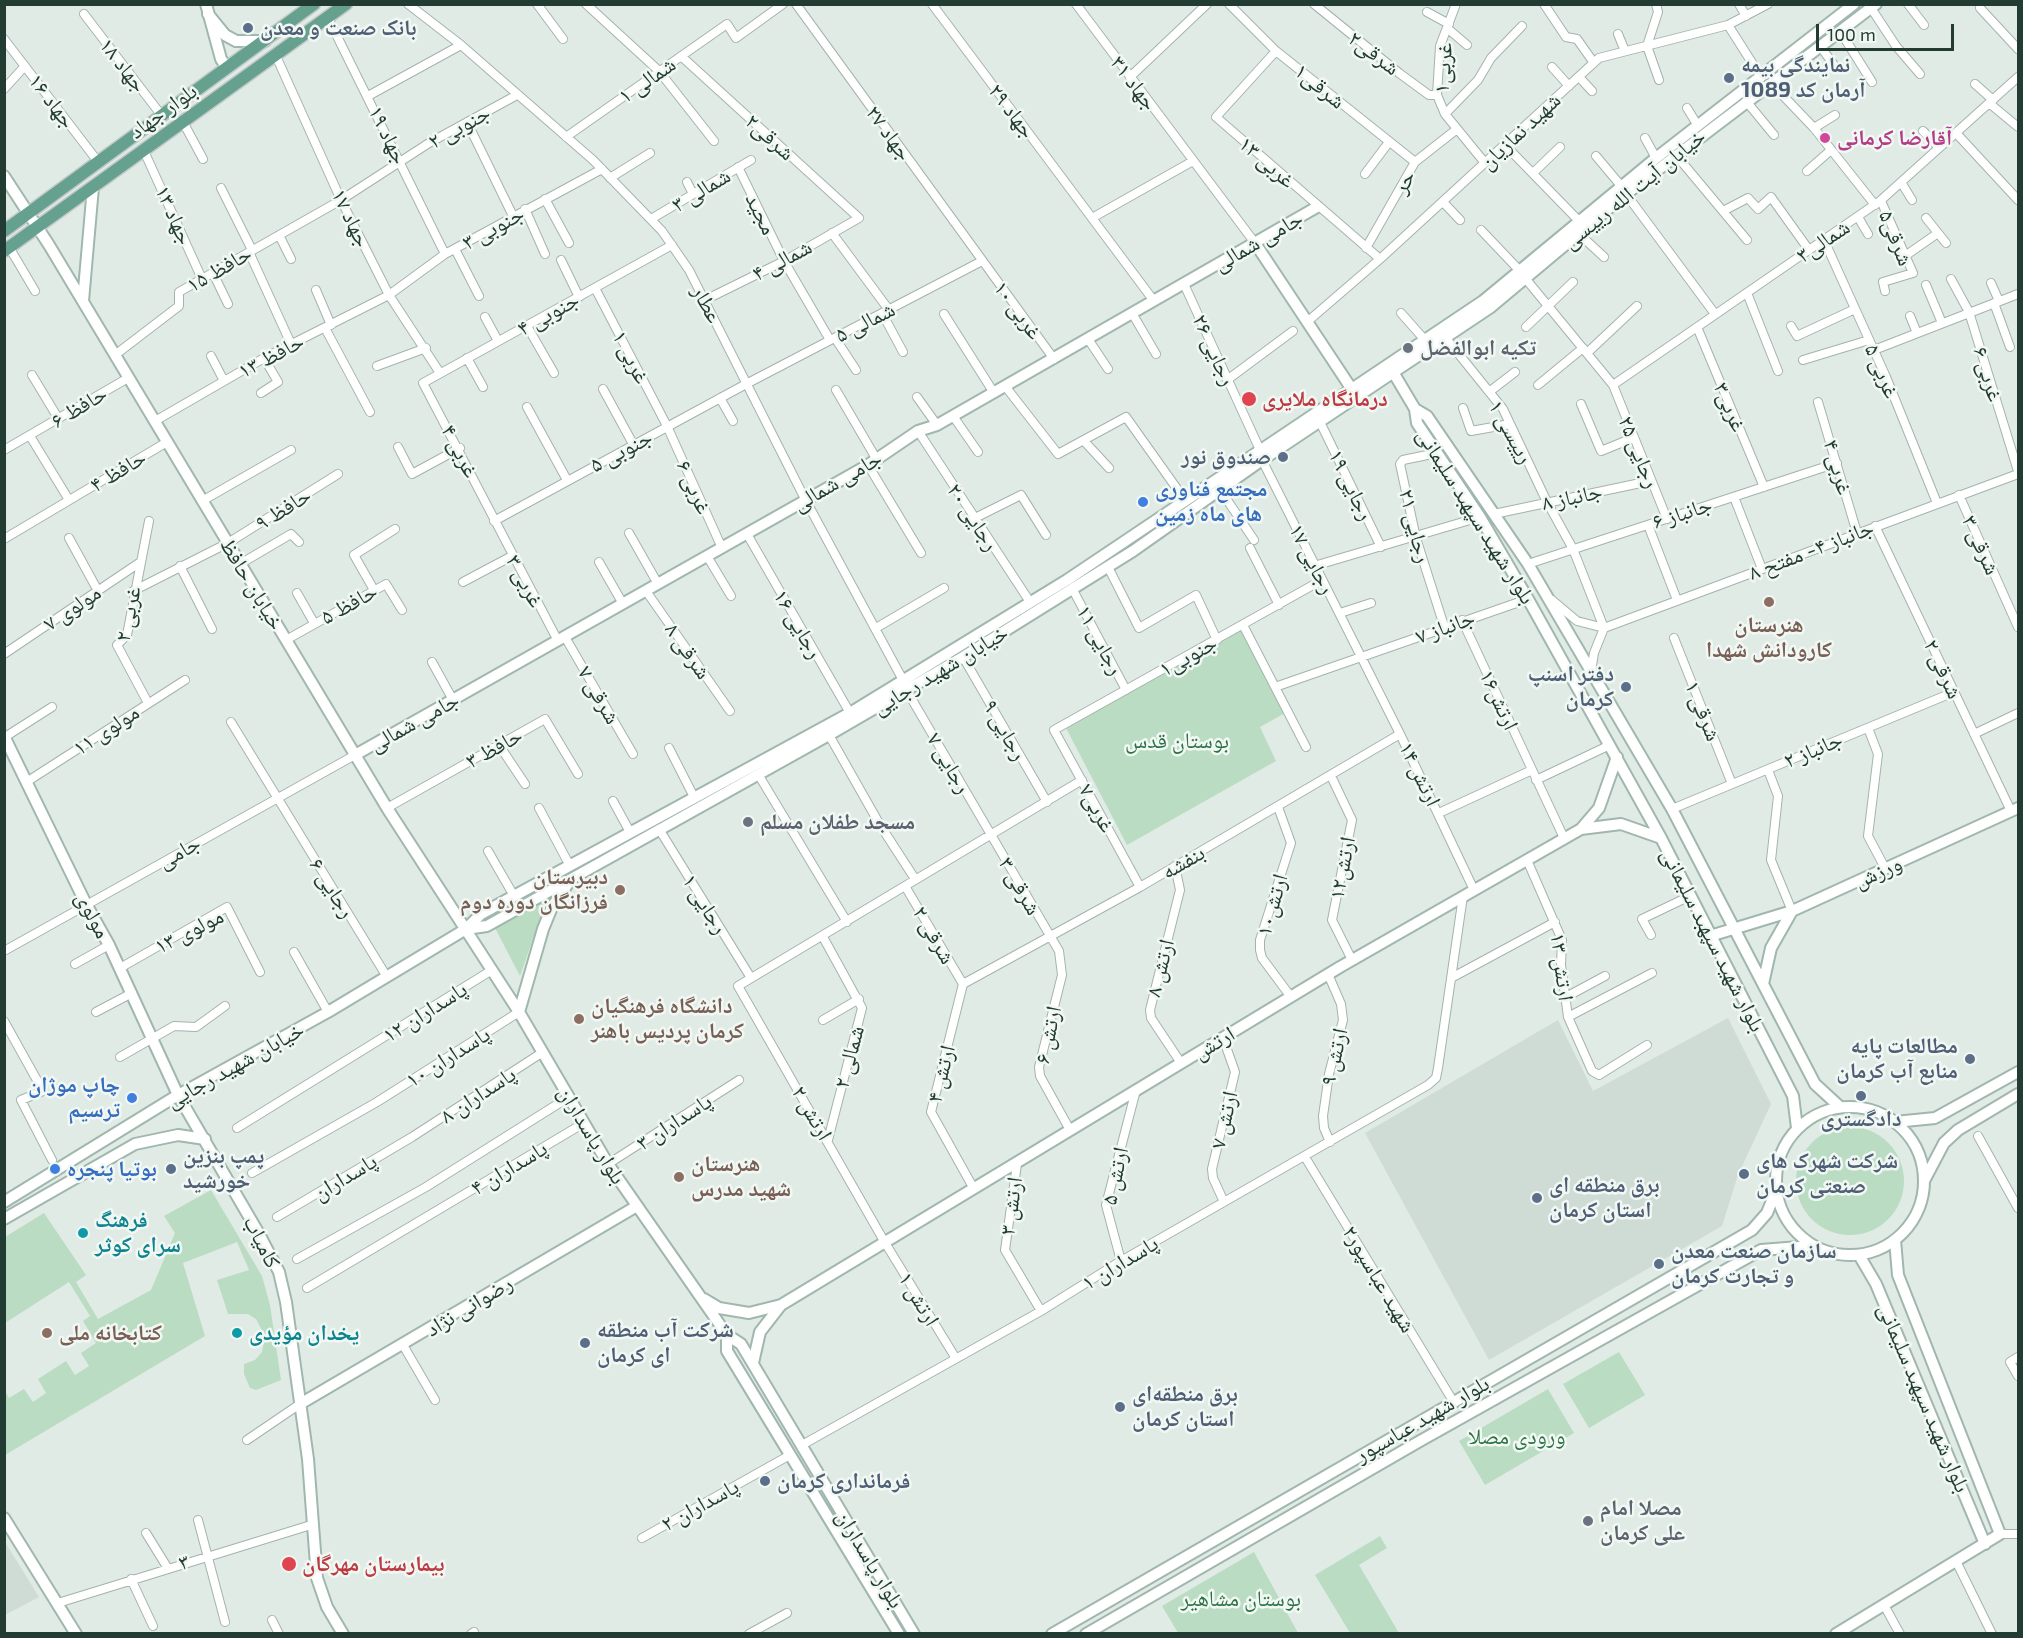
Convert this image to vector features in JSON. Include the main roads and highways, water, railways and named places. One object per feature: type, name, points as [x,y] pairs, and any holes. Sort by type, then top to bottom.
[{"type":"main road","name":"بلوار جهاد","points":[[4,231],[25,210],[99,163],[265,41],[299,9],[314,4]]},
{"type":"main road","name":"بلوار جهاد","points":[[7,249],[41,232],[93,188],[346,4]]},
{"type":"main road","name":"خیابان آیت الله رییسی","points":[[1624,191],[1656,158],[1854,4]]},
{"type":"main road","name":"خیابان آیت الله رییسی","points":[[1389,367],[1445,337],[1491,307],[1523,274],[1624,191],[1677,155],[1873,6]]},
{"type":"main road","points":[[207,9],[225,36],[236,41],[265,41]]},
{"type":"main road","points":[[207,9],[221,59],[227,68]]},
{"type":"main road","points":[[1812,36],[1820,46]]},
{"type":"main road","name":"خیابان حافظ","points":[[4,176],[41,232],[387,808],[466,929]]},
{"type":"main road","points":[[83,302],[93,188]]},
{"type":"main road","name":"جامی شمالی","points":[[355,755],[873,462],[918,431],[937,425],[994,393],[1317,207]]},
{"type":"main road","points":[[1255,243],[1351,388]]},
{"type":"main road","name":"خیابان آیت الله رییسی","points":[[1389,367],[1424,339],[1523,274]]},
{"type":"main road","points":[[1389,367],[1415,409]]},
{"type":"main road","name":"خیابان شهید رجایی","points":[[466,929],[487,926],[570,881],[758,774],[850,713],[963,657],[1133,551],[1221,491],[1261,455],[1351,388],[1389,367]]},
{"type":"main road","name":"خیابان شهید رجایی","points":[[4,1202],[178,1095],[387,977],[466,929],[481,914],[694,797],[829,735],[1185,501],[1320,422],[1389,367]]},
{"type":"main road","name":"بلوار شهید سپهبد سلیمانی","points":[[1415,409],[1417,423],[1480,517],[1661,838],[1793,1096],[1797,1128]]},
{"type":"main road","name":"بلوار شهید سپهبد سلیمانی","points":[[1415,409],[1427,416],[1528,564],[1672,809],[1815,1084],[1840,1107]]},
{"type":"main road","points":[[1128,540],[1133,551]]},
{"type":"main road","name":"مولوی","points":[[5,736],[86,904],[109,945],[178,1095]]},
{"type":"main road","name":"ارتش","points":[[781,1305],[1328,974],[1581,829],[1599,808],[1617,758]]},
{"type":"main road","name":"ورزش","points":[[1710,936],[1792,911],[2015,809]]},
{"type":"main road","points":[[1581,829],[1621,824],[1661,838]]},
{"type":"main road","points":[[519,1012],[543,929],[552,907],[570,881]]},
{"type":"main road","points":[[1763,984],[1771,948],[1792,911]]},
{"type":"main road","name":"بلوار پاسداران","points":[[466,929],[519,1012],[608,1164],[727,1335],[741,1344],[914,1634]]},
{"type":"main road","points":[[1895,1122],[1935,1118],[2019,1072]]},
{"type":"main road","points":[[1924,1181],[1918,1153],[1909,1136],[1895,1122],[1869,1109],[1840,1107],[1821,1112],[1797,1128],[1785,1143],[1778,1161],[1776,1191],[1781,1209],[1790,1226],[1812,1246],[1840,1255],[1859,1255],[1878,1250],[1895,1240],[1908,1227],[1918,1210],[1924,1181],[1944,1143],[2019,1094]]},
{"type":"main road","name":"کامیاب","points":[[178,1095],[279,1272],[286,1302],[308,1459],[311,1525],[317,1578],[327,1607],[342,1634]]},
{"type":"main road","name":"خیابان شهید رجایی","points":[[4,1219],[135,1144],[178,1135],[205,1139]]},
{"type":"main road","name":"بلوار شهید عباسپور","points":[[1052,1634],[1126,1588],[1752,1230],[1767,1213],[1776,1191]]},
{"type":"main road","name":"رضوانی نژاد","points":[[300,1404],[637,1206]]},
{"type":"main road","name":"بلوار شهید سپهبد سلیمانی","points":[[1859,1255],[1876,1284],[1985,1544],[2000,1534],[1898,1275],[1895,1240]]},
{"type":"main road","name":"بلوار شهید عباسپور","points":[[1086,1634],[1420,1441],[1761,1250],[1812,1246]]},
{"type":"main road","points":[[701,1297],[719,1308],[749,1313],[781,1305]]},
{"type":"main road","points":[[753,1363],[760,1332],[781,1305]]},
{"type":"main road","name":"بلوار پاسداران","points":[[727,1335],[727,1351],[898,1634]]},
{"type":"main road","points":[[1412,1425],[1420,1441]]},
{"type":"main road","points":[[4,1518],[76,1634]]},
{"type":"main road","points":[[1836,1634],[1847,1630],[1985,1544]]},
{"type":"main road","points":[[1126,1588],[1137,1604]]},
{"type":"place","name":"بانک صنعت و معدن","points":[[248,28]]},
{"type":"place","name":"نمایندگی بیمه آرمان کد 1089","points":[[1729,78]]},
{"type":"place","name":"آقارضا کرمانی","points":[[1825,138]]},
{"type":"place","name":"تکیه ابوالفضل","points":[[1408,348]]},
{"type":"place","name":"درمانگاه ملایری","points":[[1249,399]]},
{"type":"place","name":"صندوق نور","points":[[1283,457]]},
{"type":"place","name":"مجتمع فناوری های ماه زمین","points":[[1143,502]]},
{"type":"place","name":"هنرستان کارودانش شهدا","points":[[1769,602]]},
{"type":"place","name":"دفتر اسنپ کرمان","points":[[1626,687]]},
{"type":"place","name":"مسجد طفلان مسلم","points":[[748,822]]},
{"type":"place","name":"دبیرستان فرزانگان دوره دوم","points":[[620,890]]},
{"type":"place","name":"دانشگاه فرهنگیان کرمان پردیس باهنر","points":[[579,1019]]},
{"type":"place","name":"مطالعات پایه منابع آب کرمان","points":[[1970,1059]]},
{"type":"place","name":"دادگستری","points":[[1861,1096]]},
{"type":"place","name":"چاپ موژان ترسیم","points":[[132,1098]]},
{"type":"place","name":"بوتیا پنجره","points":[[55,1169]]},
{"type":"place","name":"پمپ بنزین خورشید","points":[[171,1169]]},
{"type":"place","name":"شرکت شهرک های صنعتی کرمان","points":[[1744,1174]]},
{"type":"place","name":"هنرستان شهید مدرس","points":[[679,1177]]},
{"type":"place","name":"برق منطقه ای استان کرمان","points":[[1537,1198]]},
{"type":"place","name":"فرهنگ سرای کوثر","points":[[83,1233]]},
{"type":"place","name":"سازمان صنعت معدن و تجارت کرمان","points":[[1659,1264]]},
{"type":"place","name":"کتابخانه ملی","points":[[47,1333]]},
{"type":"place","name":"یخدان مؤیدی","points":[[237,1333]]},
{"type":"place","name":"شرکت آب منطقه ای کرمان","points":[[585,1343]]},
{"type":"place","name":"برق منطقه‌ای استان کرمان","points":[[1120,1407]]},
{"type":"place","name":"فرمانداری کرمان","points":[[765,1481]]},
{"type":"place","name":"مصلا امام علی کرمان","points":[[1588,1521]]},
{"type":"place","name":"بیمارستان مهرگان","points":[[289,1564]]},
{"type":"park label","name":"بوستان قدس","points":[[1177,741]]},
{"type":"park label","name":"ورودی مصلا","points":[[1517,1437]]},
{"type":"park label","name":"بوستان مشاهیر","points":[[1241,1599]]}]
